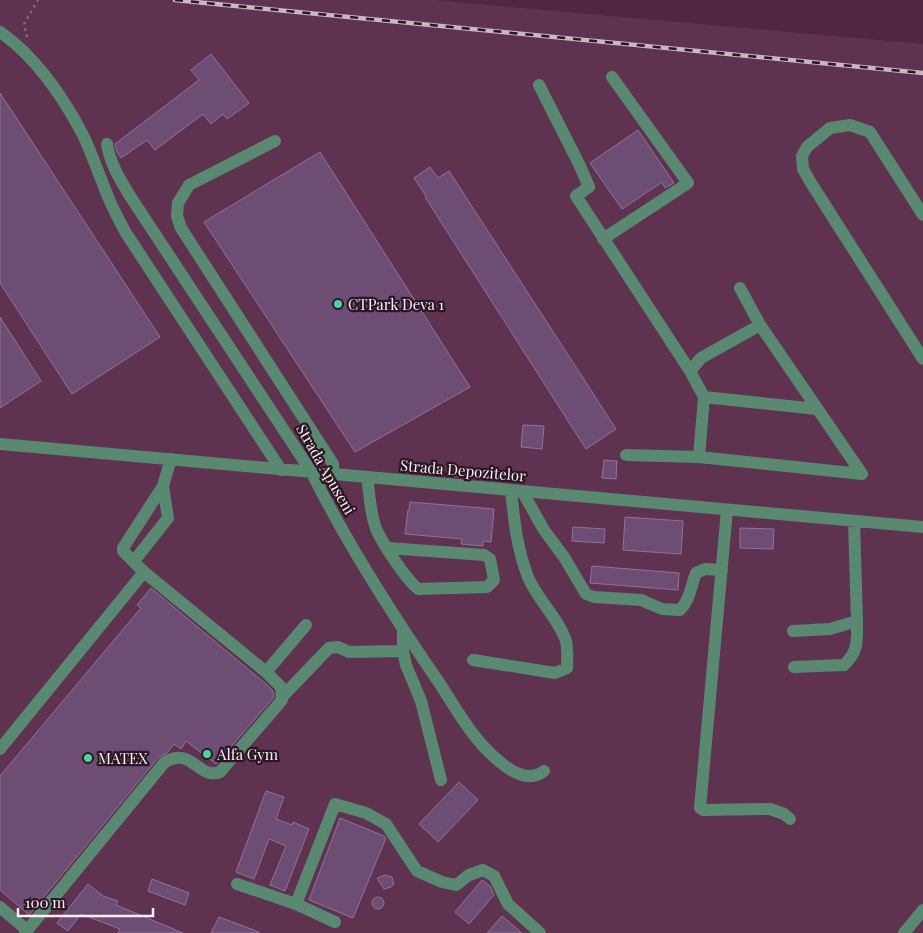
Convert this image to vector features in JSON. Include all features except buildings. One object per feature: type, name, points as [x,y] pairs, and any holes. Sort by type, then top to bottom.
[{"type":"street","points":[[0,32],[17,44],[38,67],[59,95],[84,136],[109,200],[126,233],[281,470]]},
{"type":"street","points":[[603,239],[688,182],[612,77]]},
{"type":"street","points":[[539,86],[589,187],[576,196],[690,371],[704,398],[699,458]]},
{"type":"street","points":[[923,215],[870,132],[850,126],[830,128],[807,148],[802,156],[803,169],[811,184],[923,359]]},
{"type":"street","points":[[275,141],[189,185],[178,203],[177,216],[181,228],[333,464],[333,475]]},
{"type":"street","name":"Strada Apuseni","points":[[107,144],[109,157],[130,196],[312,473],[327,504],[403,631],[471,732],[490,753],[519,774],[532,777],[544,771]]},
{"type":"street","points":[[626,455],[699,458],[862,474],[760,325],[740,288]]},
{"type":"street","points":[[690,371],[701,358],[760,325]]},
{"type":"street","points":[[704,398],[817,408]]},
{"type":"street","name":"Strada Depozitelor","points":[[1,446],[171,459],[923,527]]},
{"type":"street","points":[[0,907],[26,932],[164,763],[182,757],[187,758],[208,773],[220,772],[281,704],[283,696],[281,687],[266,672],[144,572],[123,551],[123,548],[163,486],[171,459]]},
{"type":"street","points":[[367,478],[377,531],[388,548],[410,582],[418,589],[487,588],[494,580],[490,559],[484,555],[388,548]]},
{"type":"street","points":[[134,561],[168,518],[163,486]]},
{"type":"street","points":[[517,491],[564,557],[586,594],[594,597],[641,600],[662,609],[680,610],[687,604],[696,573],[705,569],[722,570]]},
{"type":"street","points":[[473,660],[555,673],[567,668],[568,651],[565,639],[530,580],[523,564],[516,536],[517,491]]},
{"type":"street","points":[[727,510],[700,808],[703,810],[770,809],[784,814],[790,819]]},
{"type":"street","points":[[794,667],[844,665],[853,657],[857,640],[854,521]]},
{"type":"street","points":[[0,749],[144,572]]},
{"type":"street","points":[[793,631],[830,629],[857,621]]},
{"type":"street","points":[[266,672],[306,625]]},
{"type":"street","points":[[403,631],[403,651],[406,665],[421,701],[441,780]]},
{"type":"street","points":[[283,696],[329,648],[338,647],[350,652],[403,651]]},
{"type":"street","points":[[296,904],[335,804],[366,813],[386,824],[417,871],[442,882],[456,885],[469,875],[483,870],[494,876],[508,904],[540,933]]},
{"type":"street","points":[[237,884],[296,904],[336,922]]},
{"type":"street","points":[[904,933],[923,910]]},
{"type":"path","points":[[27,37],[24,24],[38,0]]},
{"type":"shaded area","points":[[0,0],[433,0],[923,44],[923,933],[0,933]]},
{"type":"railway","points":[[175,0],[923,73]]},
{"type":"place","name":"CTPark Deva 1","points":[[338,304]]},
{"type":"place","name":"Alfa Gym","points":[[207,754]]},
{"type":"place","name":"MATEX","points":[[88,758]]}]
